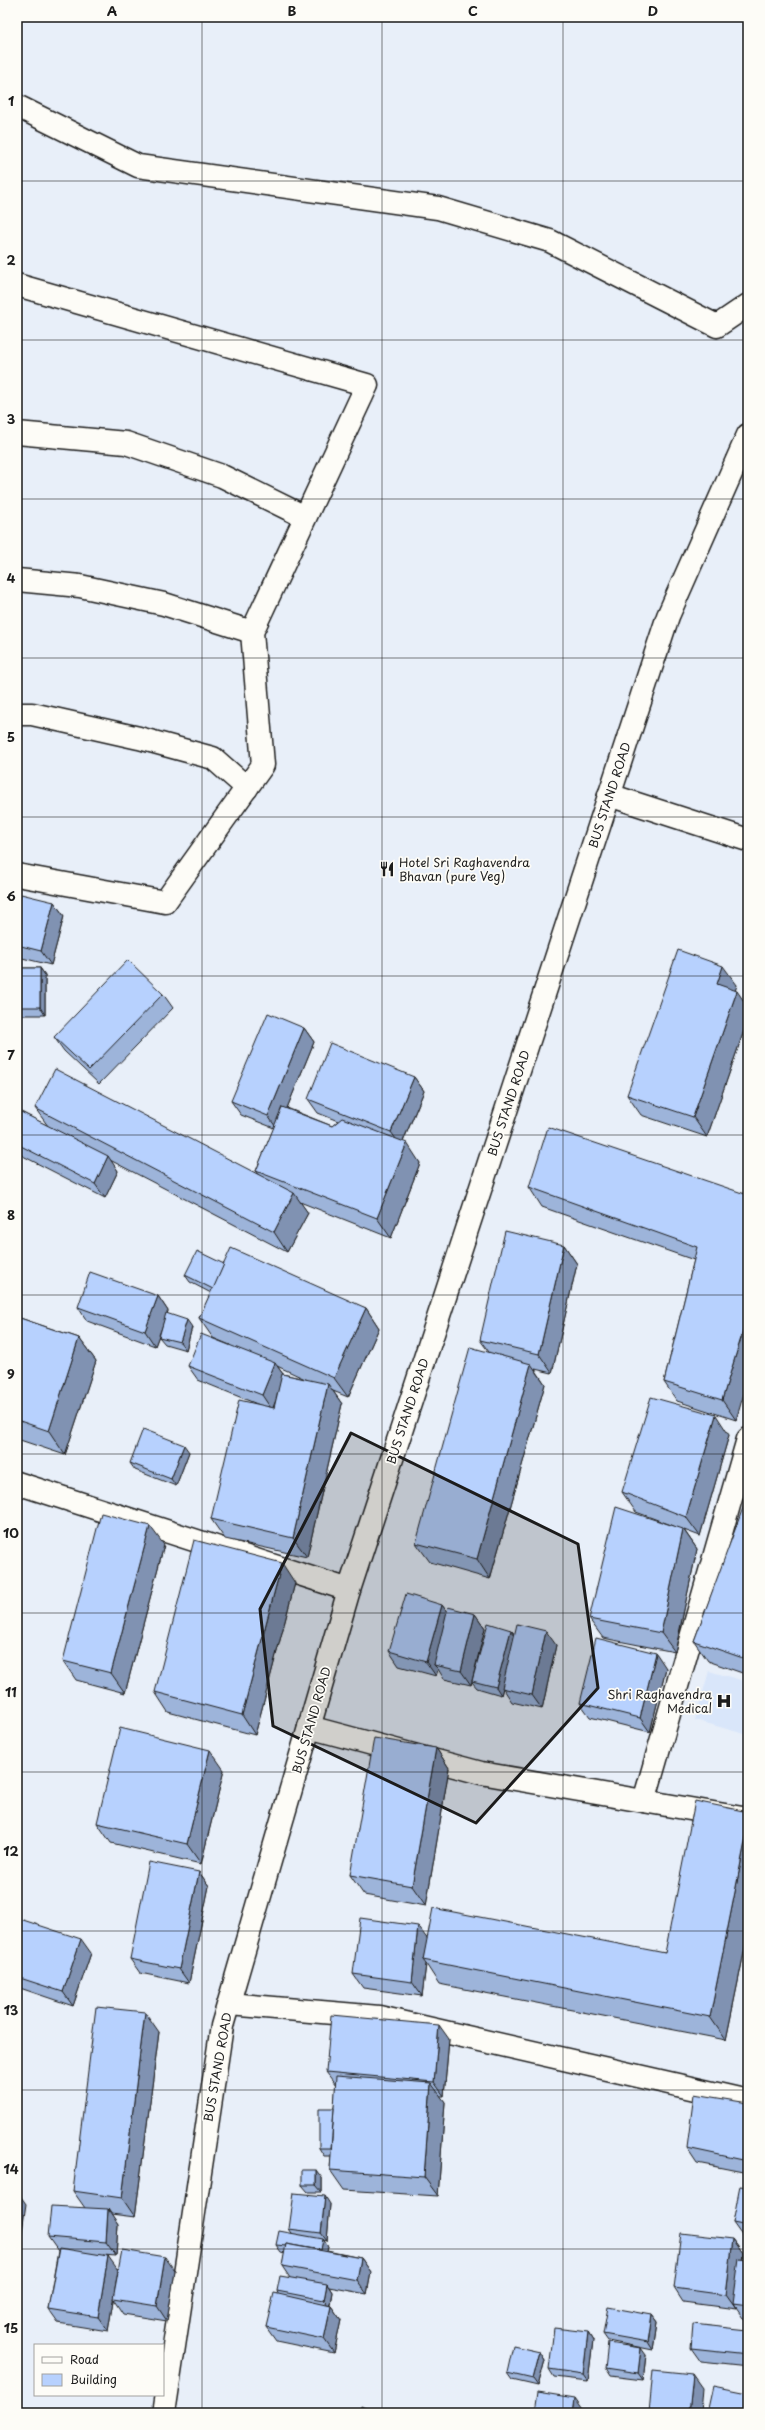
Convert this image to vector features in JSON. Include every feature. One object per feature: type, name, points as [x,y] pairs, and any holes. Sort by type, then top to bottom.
[{"type":"street","points":[[17,106],[138,166],[438,208],[550,241],[717,326],[748,305]]},
{"type":"street","points":[[17,285],[367,385],[252,632],[264,765],[165,902],[17,875]]},
{"type":"street","points":[[17,433],[126,443],[222,476],[305,517]]},
{"type":"street","name":"BUS STAND ROAD","points":[[164,2413],[222,2026],[349,1590],[668,616],[748,435]]},
{"type":"street","points":[[17,580],[80,586],[164,604],[252,632]]},
{"type":"street","points":[[17,714],[32,714],[124,735],[213,758],[247,788]]},
{"type":"street","points":[[609,795],[748,840]]},
{"type":"street","points":[[644,1801],[748,1439]]},
{"type":"street","points":[[17,1483],[349,1590]]},
{"type":"street","points":[[309,1727],[481,1773],[748,1818]]},
{"type":"street","points":[[228,2004],[379,2017],[748,2101]]},
{"type":"highlighted area","points":[[351,1433],[578,1544],[598,1688],[476,1823],[273,1726],[260,1609]]},
{"type":"shaded area","name":"Shri Raghavendra Medical","points":[[709,1671],[748,1682],[748,1735],[695,1720]]},
{"type":"building","points":[[21,894],[54,902],[41,951],[17,945],[17,909]]},
{"type":"building","points":[[678,950],[723,966],[717,984],[737,991],[693,1117],[627,1095]]},
{"type":"building","points":[[128,960],[163,994],[89,1070],[54,1037]]},
{"type":"building","points":[[17,968],[40,968],[40,1007],[17,1007]]},
{"type":"building","points":[[268,1013],[304,1028],[268,1116],[231,1101]]},
{"type":"building","points":[[330,1043],[414,1077],[391,1132],[308,1099]]},
{"type":"building","points":[[55,1069],[294,1193],[274,1232],[35,1108]]},
{"type":"building","points":[[282,1107],[332,1126],[342,1118],[407,1143],[377,1218],[256,1171]]},
{"type":"building","points":[[17,1110],[108,1156],[95,1184],[17,1144]]},
{"type":"building","points":[[548,1127],[748,1195],[748,1315],[722,1400],[664,1382],[697,1247],[529,1187]]},
{"type":"building","points":[[505,1231],[564,1245],[539,1354],[480,1340]]},
{"type":"building","points":[[231,1248],[366,1308],[334,1378],[199,1318]]},
{"type":"building","points":[[197,1251],[224,1264],[213,1289],[185,1275]]},
{"type":"building","points":[[90,1272],[158,1296],[145,1331],[78,1307]]},
{"type":"building","points":[[166,1313],[187,1320],[180,1342],[159,1337]]},
{"type":"building","points":[[17,1317],[79,1338],[49,1431],[17,1420]]},
{"type":"building","points":[[201,1334],[275,1363],[262,1395],[188,1366]]},
{"type":"building","points":[[470,1347],[531,1364],[477,1559],[416,1543]]},
{"type":"building","points":[[282,1374],[328,1384],[293,1538],[211,1519],[239,1400],[274,1408]]},
{"type":"building","points":[[651,1397],[716,1415],[686,1517],[622,1492]]},
{"type":"building","points":[[143,1429],[184,1445],[171,1479],[130,1463]]},
{"type":"building","points":[[747,1497],[748,1644],[743,1658],[694,1641]]},
{"type":"building","points":[[616,1507],[683,1529],[661,1633],[589,1619]]},
{"type":"building","points":[[101,1513],[150,1526],[111,1673],[63,1661]]},
{"type":"building","points":[[194,1540],[282,1563],[242,1715],[155,1692]]},
{"type":"building","points":[[406,1594],[442,1605],[426,1662],[389,1651]]},
{"type":"building","points":[[448,1607],[475,1614],[461,1671],[434,1665]]},
{"type":"building","points":[[488,1623],[511,1630],[496,1687],[472,1681]]},
{"type":"building","points":[[517,1624],[546,1631],[532,1695],[502,1688]]},
{"type":"building","points":[[596,1638],[656,1653],[640,1718],[580,1703]]},
{"type":"building","points":[[120,1728],[210,1750],[187,1844],[97,1823]]},
{"type":"building","points":[[374,1738],[436,1748],[412,1886],[350,1875]]},
{"type":"building","points":[[695,1801],[748,1812],[748,1827],[710,2017],[423,1960],[433,1908],[665,1953]]},
{"type":"building","points":[[149,1862],[199,1872],[179,1969],[130,1959]]},
{"type":"building","points":[[17,1918],[81,1939],[63,1992],[17,1977]]},
{"type":"building","points":[[360,1918],[418,1926],[412,1982],[353,1974]]},
{"type":"building","points":[[96,2007],[145,2012],[122,2198],[73,2191]]},
{"type":"building","points":[[331,2015],[439,2025],[434,2082],[326,2072]]},
{"type":"building","points":[[336,2076],[431,2083],[424,2177],[330,2170]]},
{"type":"building","points":[[694,2094],[748,2103],[748,2134],[743,2160],[687,2148]]},
{"type":"building","points":[[319,2108],[334,2108],[331,2148],[319,2148]]},
{"type":"building","points":[[302,2170],[316,2170],[316,2185],[302,2185]]},
{"type":"building","points":[[740,2186],[748,2187],[748,2225],[733,2222]]},
{"type":"building","points":[[294,2193],[325,2196],[321,2233],[289,2229]]},
{"type":"building","points":[[51,2206],[108,2209],[106,2242],[48,2237]]},
{"type":"building","points":[[279,2231],[323,2239],[321,2250],[286,2244],[286,2246],[276,2245]]},
{"type":"building","points":[[681,2233],[733,2239],[726,2295],[674,2288]]},
{"type":"building","points":[[286,2244],[361,2258],[357,2280],[282,2266]]},
{"type":"building","points":[[59,2248],[108,2256],[98,2317],[48,2309]]},
{"type":"building","points":[[122,2250],[165,2257],[157,2306],[113,2299]]},
{"type":"building","points":[[739,2259],[748,2260],[748,2306],[733,2304]]},
{"type":"building","points":[[280,2276],[327,2284],[324,2300],[277,2291]]},
{"type":"building","points":[[274,2293],[331,2306],[324,2339],[266,2327]]},
{"type":"building","points":[[608,2307],[652,2315],[648,2342],[603,2334]]},
{"type":"building","points":[[693,2324],[748,2330],[748,2354],[691,2348]]},
{"type":"building","points":[[554,2328],[588,2332],[583,2374],[549,2369]]},
{"type":"building","points":[[608,2343],[641,2348],[638,2373],[605,2368]]},
{"type":"building","points":[[513,2346],[540,2352],[533,2379],[507,2373]]},
{"type":"building","points":[[653,2370],[693,2374],[689,2413],[649,2413]]},
{"type":"building","points":[[713,2386],[748,2393],[748,2413],[707,2413]]},
{"type":"building","points":[[537,2392],[575,2398],[573,2413],[534,2413]]},
{"type":"building","points":[[361,2406],[376,2413],[358,2413]]},
{"type":"place","name":"Hotel Sri Raghavendra Bhavan (pure Veg)","points":[[387,869]]},
{"type":"place","name":"Shri Raghavendra Medical","points":[[724,1701]]}]
